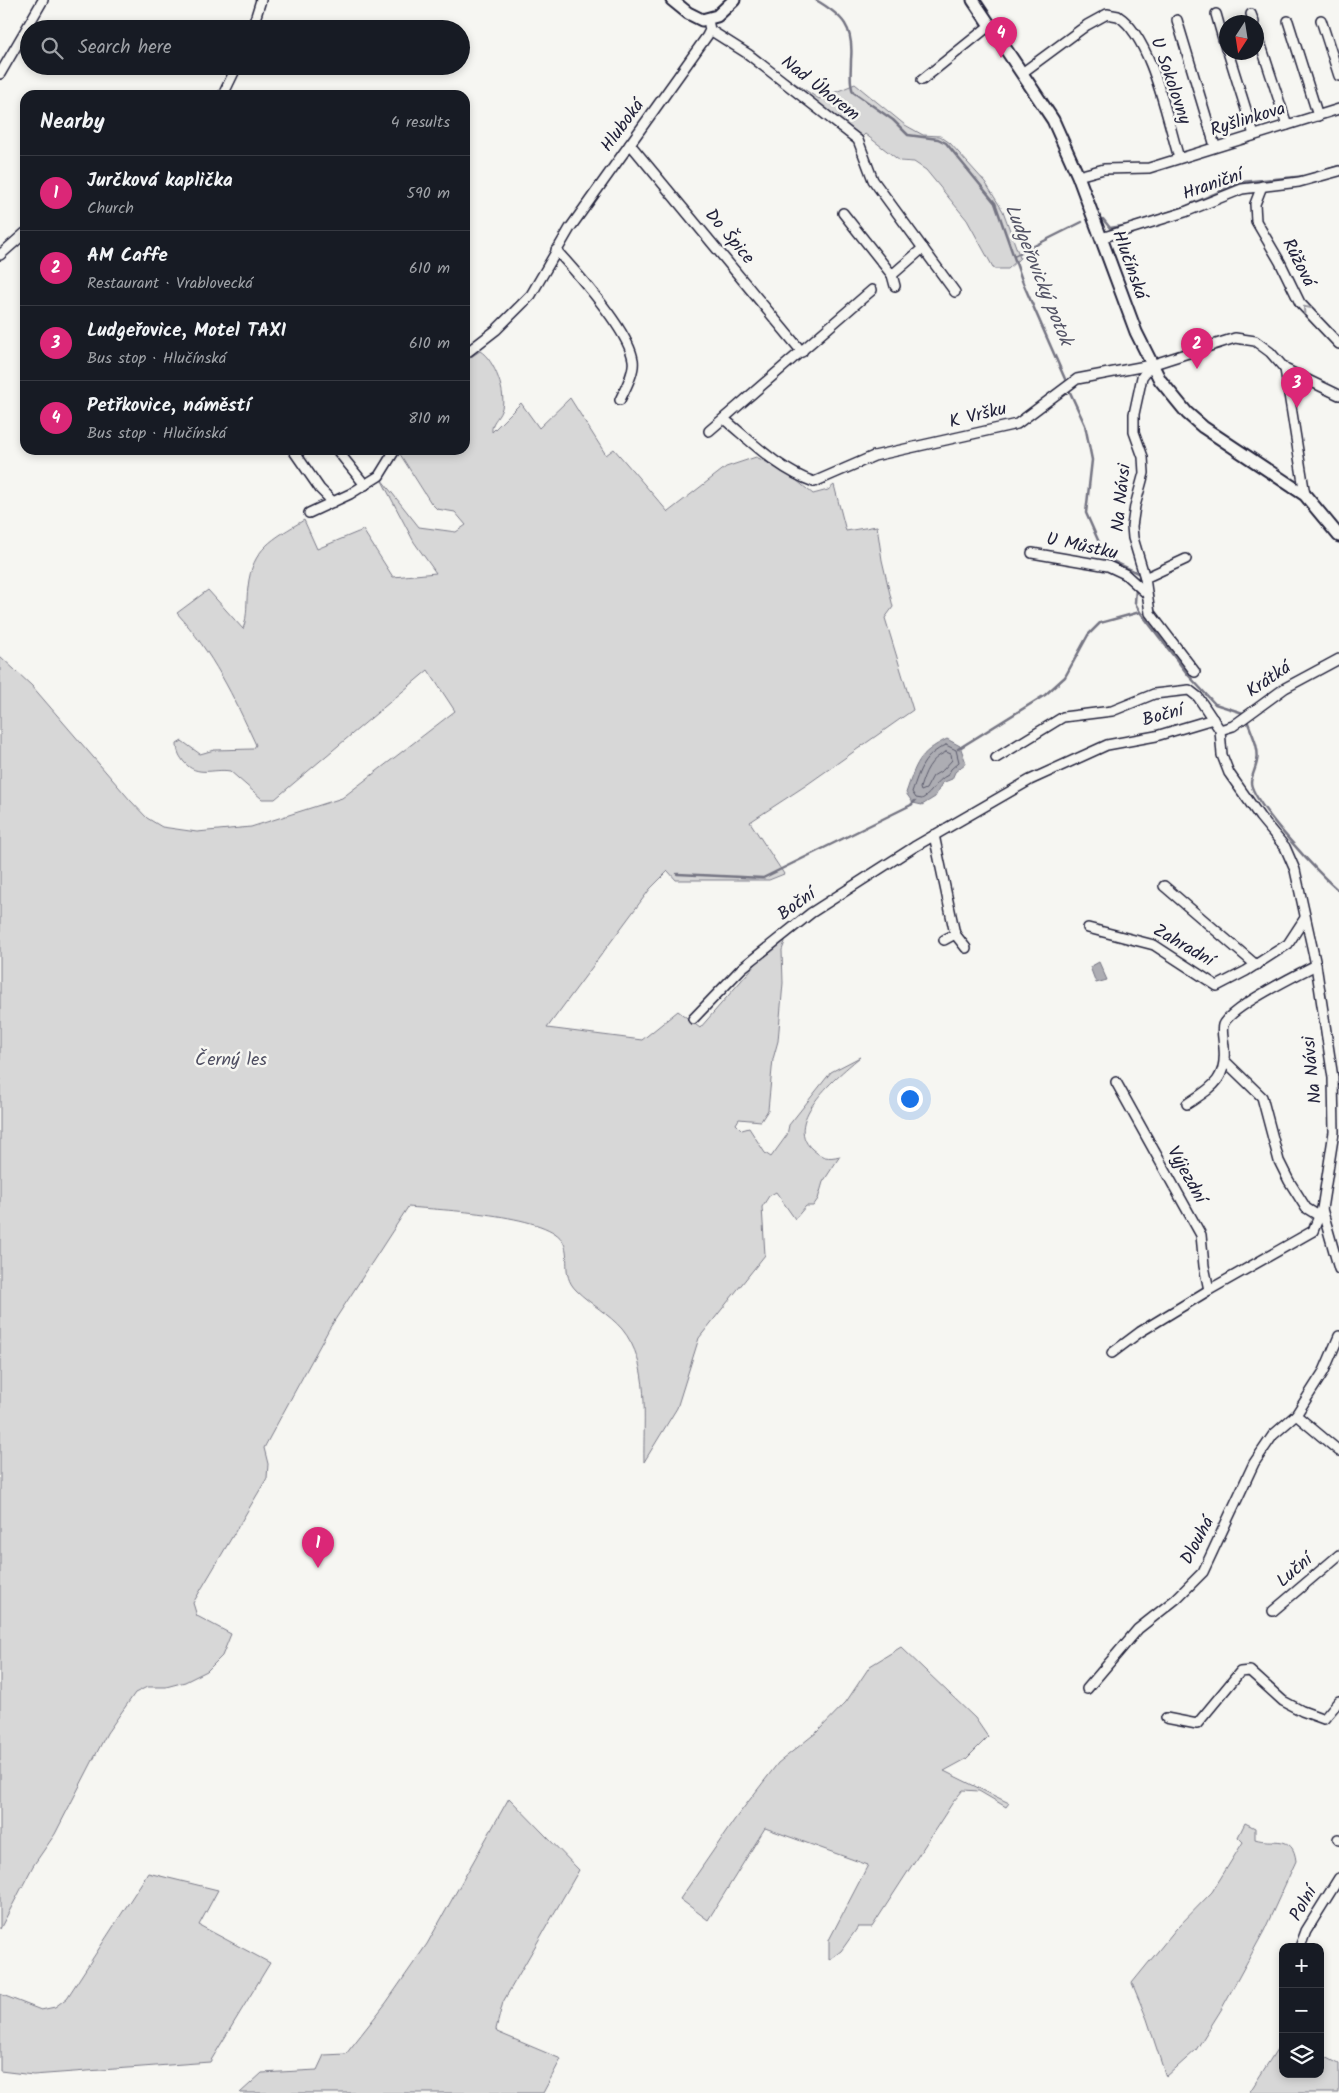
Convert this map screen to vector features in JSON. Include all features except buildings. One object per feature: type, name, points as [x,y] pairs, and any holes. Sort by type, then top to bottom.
[{"type":"street","points":[[31,20],[43,0]]},
{"type":"street","points":[[255,20],[261,0]]},
{"type":"street","points":[[672,0],[695,18],[709,25],[734,0]]},
{"type":"street","name":"Hlučínská","points":[[973,0],[1053,120],[1078,176],[1136,332],[1151,364],[1172,397],[1203,427],[1305,495],[1339,536]]},
{"type":"street","name":"U Sokolovny","points":[[1022,73],[1088,25],[1107,14],[1118,16],[1140,40],[1151,65],[1179,158]]},
{"type":"street","points":[[1216,14],[1219,24]]},
{"type":"street","name":"U Sokolovny","points":[[1177,20],[1216,146]]},
{"type":"street","points":[[1321,20],[1339,76]]},
{"type":"street","points":[[1288,21],[1318,116]]},
{"type":"street","name":"Hluboká","points":[[470,350],[496,330],[531,295],[556,250],[630,144],[709,25]]},
{"type":"street","name":"Nad Úhorem","points":[[709,25],[858,140],[873,180],[955,292]]},
{"type":"street","points":[[922,80],[989,26]]},
{"type":"street","points":[[0,74],[20,40]]},
{"type":"street","points":[[1264,55],[1287,125]]},
{"type":"street","points":[[1230,60],[1254,136]]},
{"type":"street","points":[[225,90],[233,75]]},
{"type":"street","name":"Ryšlinkova","points":[[1078,176],[1104,168],[1149,168],[1339,109]]},
{"type":"street","name":"Do Špice","points":[[630,144],[802,352]]},
{"type":"street","name":"Hraniční","points":[[1101,238],[1184,212],[1242,189],[1299,182],[1339,171]]},
{"type":"street","name":"Růžová","points":[[1262,186],[1256,204],[1256,220],[1280,262],[1300,303],[1339,344]]},
{"type":"street","points":[[843,213],[892,275],[896,286]]},
{"type":"street","points":[[0,255],[20,237]]},
{"type":"street","points":[[892,275],[923,248]]},
{"type":"street","points":[[556,250],[589,288],[626,341],[633,360],[620,400]]},
{"type":"street","points":[[709,431],[872,290]]},
{"type":"street","name":"K Vršku","points":[[724,418],[769,457],[796,476],[814,482],[874,456],[1016,424],[1077,379],[1151,364],[1227,340],[1241,338],[1255,341],[1263,346],[1285,369]]},
{"type":"street","name":"Na Návsi","points":[[1151,364],[1142,377],[1134,423],[1139,449],[1143,457],[1144,473],[1132,526],[1133,538],[1146,578],[1140,589],[1150,613],[1195,672]]},
{"type":"street","points":[[1285,369],[1339,395]]},
{"type":"street","points":[[1285,369],[1305,495]]},
{"type":"street","points":[[296,455],[320,489],[333,502]]},
{"type":"street","points":[[341,455],[365,485]]},
{"type":"street","points":[[309,512],[333,502],[379,476],[392,455]]},
{"type":"street","name":"U Můstku","points":[[1032,553],[1108,566],[1125,574],[1140,589]]},
{"type":"street","points":[[1146,578],[1186,560]]},
{"type":"street","name":"Krátká","points":[[1220,730],[1233,726],[1285,688],[1339,659]]},
{"type":"street","points":[[996,758],[1063,717],[1112,711],[1154,694],[1189,690],[1198,697],[1220,730]]},
{"type":"street","name":"Boční","points":[[693,1019],[742,968],[811,913],[934,835],[1030,780],[1107,745],[1156,736],[1212,719]]},
{"type":"street","name":"Na Návsi","points":[[1220,730],[1222,755],[1229,773],[1260,817],[1285,847],[1295,870],[1306,918],[1316,964],[1333,1078],[1333,1147],[1320,1213],[1339,1269]]},
{"type":"street","points":[[934,835],[955,934],[966,948]]},
{"type":"street","name":"Zahradní","points":[[1164,886],[1256,965]]},
{"type":"street","name":"Zahradní","points":[[1088,928],[1154,945],[1218,986],[1256,965],[1288,944],[1306,918]]},
{"type":"street","points":[[944,940],[955,934]]},
{"type":"street","points":[[1187,1104],[1217,1082],[1222,1074],[1225,1060],[1222,1026],[1227,1018],[1266,992],[1316,964]]},
{"type":"street","points":[[1112,1353],[1140,1332],[1209,1290],[1313,1231],[1320,1213],[1306,1208],[1289,1182],[1279,1161],[1262,1097],[1225,1060]]},
{"type":"street","name":"Výjezdní","points":[[1116,1082],[1201,1235],[1209,1290]]},
{"type":"street","points":[[1339,1336],[1324,1371],[1296,1415],[1339,1452]]},
{"type":"street","name":"Dlouhá","points":[[1087,1689],[1138,1629],[1176,1599],[1203,1572],[1254,1463],[1273,1435],[1296,1415]]},
{"type":"street","name":"Luční","points":[[1273,1611],[1339,1555]]},
{"type":"street","points":[[1166,1718],[1197,1724],[1240,1672],[1250,1672],[1283,1701],[1302,1711],[1324,1719],[1339,1701]]},
{"type":"street","name":"Polní","points":[[1302,1943],[1306,1931],[1339,1878]]},
{"type":"green space","points":[[787,78],[819,99],[855,84],[905,125],[923,135],[940,136],[950,143],[985,182],[1003,211],[1020,258],[1008,269],[994,269],[967,220],[926,170],[914,162],[900,161],[865,134],[861,138]]},
{"type":"green space","name":"Černý les","points":[[480,351],[485,355],[495,369],[501,387],[503,404],[492,432],[521,403],[539,428],[570,398],[606,455],[614,449],[668,512],[726,467],[756,457],[785,471],[813,494],[828,490],[834,485],[846,531],[877,526],[882,560],[893,607],[885,618],[913,710],[750,822],[784,874],[769,880],[676,880],[668,871],[650,889],[547,1028],[642,1040],[678,1011],[700,1028],[782,934],[785,942],[782,950],[783,983],[778,1041],[773,1059],[768,1110],[761,1121],[739,1119],[736,1124],[742,1130],[749,1128],[765,1153],[771,1157],[787,1135],[789,1125],[831,1072],[860,1057],[828,1086],[817,1099],[808,1112],[804,1125],[804,1138],[812,1149],[825,1157],[840,1156],[823,1182],[818,1199],[813,1206],[806,1206],[795,1219],[776,1192],[769,1196],[762,1207],[765,1255],[699,1338],[677,1408],[644,1462],[644,1393],[638,1359],[622,1329],[581,1295],[571,1284],[568,1278],[565,1246],[562,1240],[552,1231],[535,1224],[514,1219],[466,1212],[408,1207],[329,1329],[271,1435],[264,1448],[268,1464],[267,1478],[193,1603],[197,1616],[231,1634],[222,1656],[207,1671],[185,1682],[166,1687],[147,1687],[135,1693],[107,1733],[55,1834],[33,1866],[0,1929],[0,656],[32,686],[147,818],[162,827],[197,832],[251,827],[342,798],[455,711],[428,670],[275,799],[262,799],[230,771],[194,770],[184,762],[179,754],[177,744],[182,741],[200,754],[214,750],[253,749],[256,745],[231,692],[212,659],[177,613],[208,590],[243,629],[250,574],[259,554],[274,539],[304,520],[317,549],[363,530],[393,577],[436,573],[414,542],[381,479],[419,527],[456,532],[466,525],[455,512],[437,509],[431,503],[401,455],[470,455],[470,358]]},
{"type":"green space","points":[[901,1647],[975,1718],[988,1737],[966,1759],[944,1771],[1009,1803],[1006,1807],[979,1791],[963,1790],[953,1802],[872,1927],[858,1927],[841,1951],[829,1960],[829,1940],[868,1865],[765,1828],[708,1920],[680,1899],[735,1819],[778,1763],[817,1732],[846,1702],[870,1666]]},
{"type":"green space","points":[[509,1798],[579,1870],[503,2002],[496,2029],[497,2032],[561,2059],[543,2093],[240,2093],[262,2073],[317,2070],[324,2055],[346,2054],[386,2003],[427,1944]]},
{"type":"green space","points":[[1245,1823],[1255,1828],[1255,1839],[1286,1843],[1294,1852],[1296,1861],[1264,1931],[1221,2010],[1196,2050],[1166,2077],[1147,2019],[1132,1983],[1176,1929],[1212,1892],[1243,1842],[1238,1837]]},
{"type":"green space","points":[[148,1873],[218,1890],[199,1925],[270,1963],[210,2062],[33,2075],[0,2071],[0,1994],[41,2010],[55,2007],[67,1998]]},
{"type":"green space","points":[[1279,2046],[1279,2078],[1324,2078],[1324,2056],[1339,2064],[1339,2093],[1249,2093]]},
{"type":"water","points":[[947,739],[960,746],[966,763],[955,772],[952,779],[942,783],[935,797],[922,805],[913,803],[906,793],[919,760],[930,749]]},
{"type":"water","points":[[1099,962],[1107,980],[1096,983],[1090,967]]},
{"type":"waterway","name":"Ludgeřovický potok","points":[[816,0],[840,17],[848,31],[851,39],[851,81],[853,92],[893,120],[908,135],[938,139],[946,143],[995,203],[1023,283],[1065,379]]},
{"type":"waterway","points":[[1103,219],[1110,228],[1129,225],[1182,208],[1242,182],[1306,176],[1339,166]]},
{"type":"waterway","points":[[1014,256],[1082,222]]},
{"type":"waterway","name":"Ludgeřovický potok","points":[[1069,390],[1085,425],[1092,460],[1086,513],[1106,558],[1140,574],[1137,582]]},
{"type":"waterway","name":"Ludgeřovický potok","points":[[1136,588],[1135,603],[1140,612],[1189,676],[1215,704],[1243,713]]},
{"type":"waterway","points":[[958,749],[1045,695],[1065,677],[1088,635],[1100,623],[1140,612]]},
{"type":"waterway","name":"Ludgeřovický potok","points":[[1247,720],[1255,740],[1258,756],[1251,783],[1255,793],[1289,840],[1339,891]]},
{"type":"waterway","points":[[677,874],[763,878],[911,805],[915,801]]},
{"type":"place","name":"Petřkovice, náměstí","points":[[1001,58]]},
{"type":"place","name":"AM Caffe","points":[[1197,369]]},
{"type":"place","name":"Ludgeřovice, Motel TAXI","points":[[1297,408]]},
{"type":"place","name":"Jurčková kaplička","points":[[318,1568]]}]
